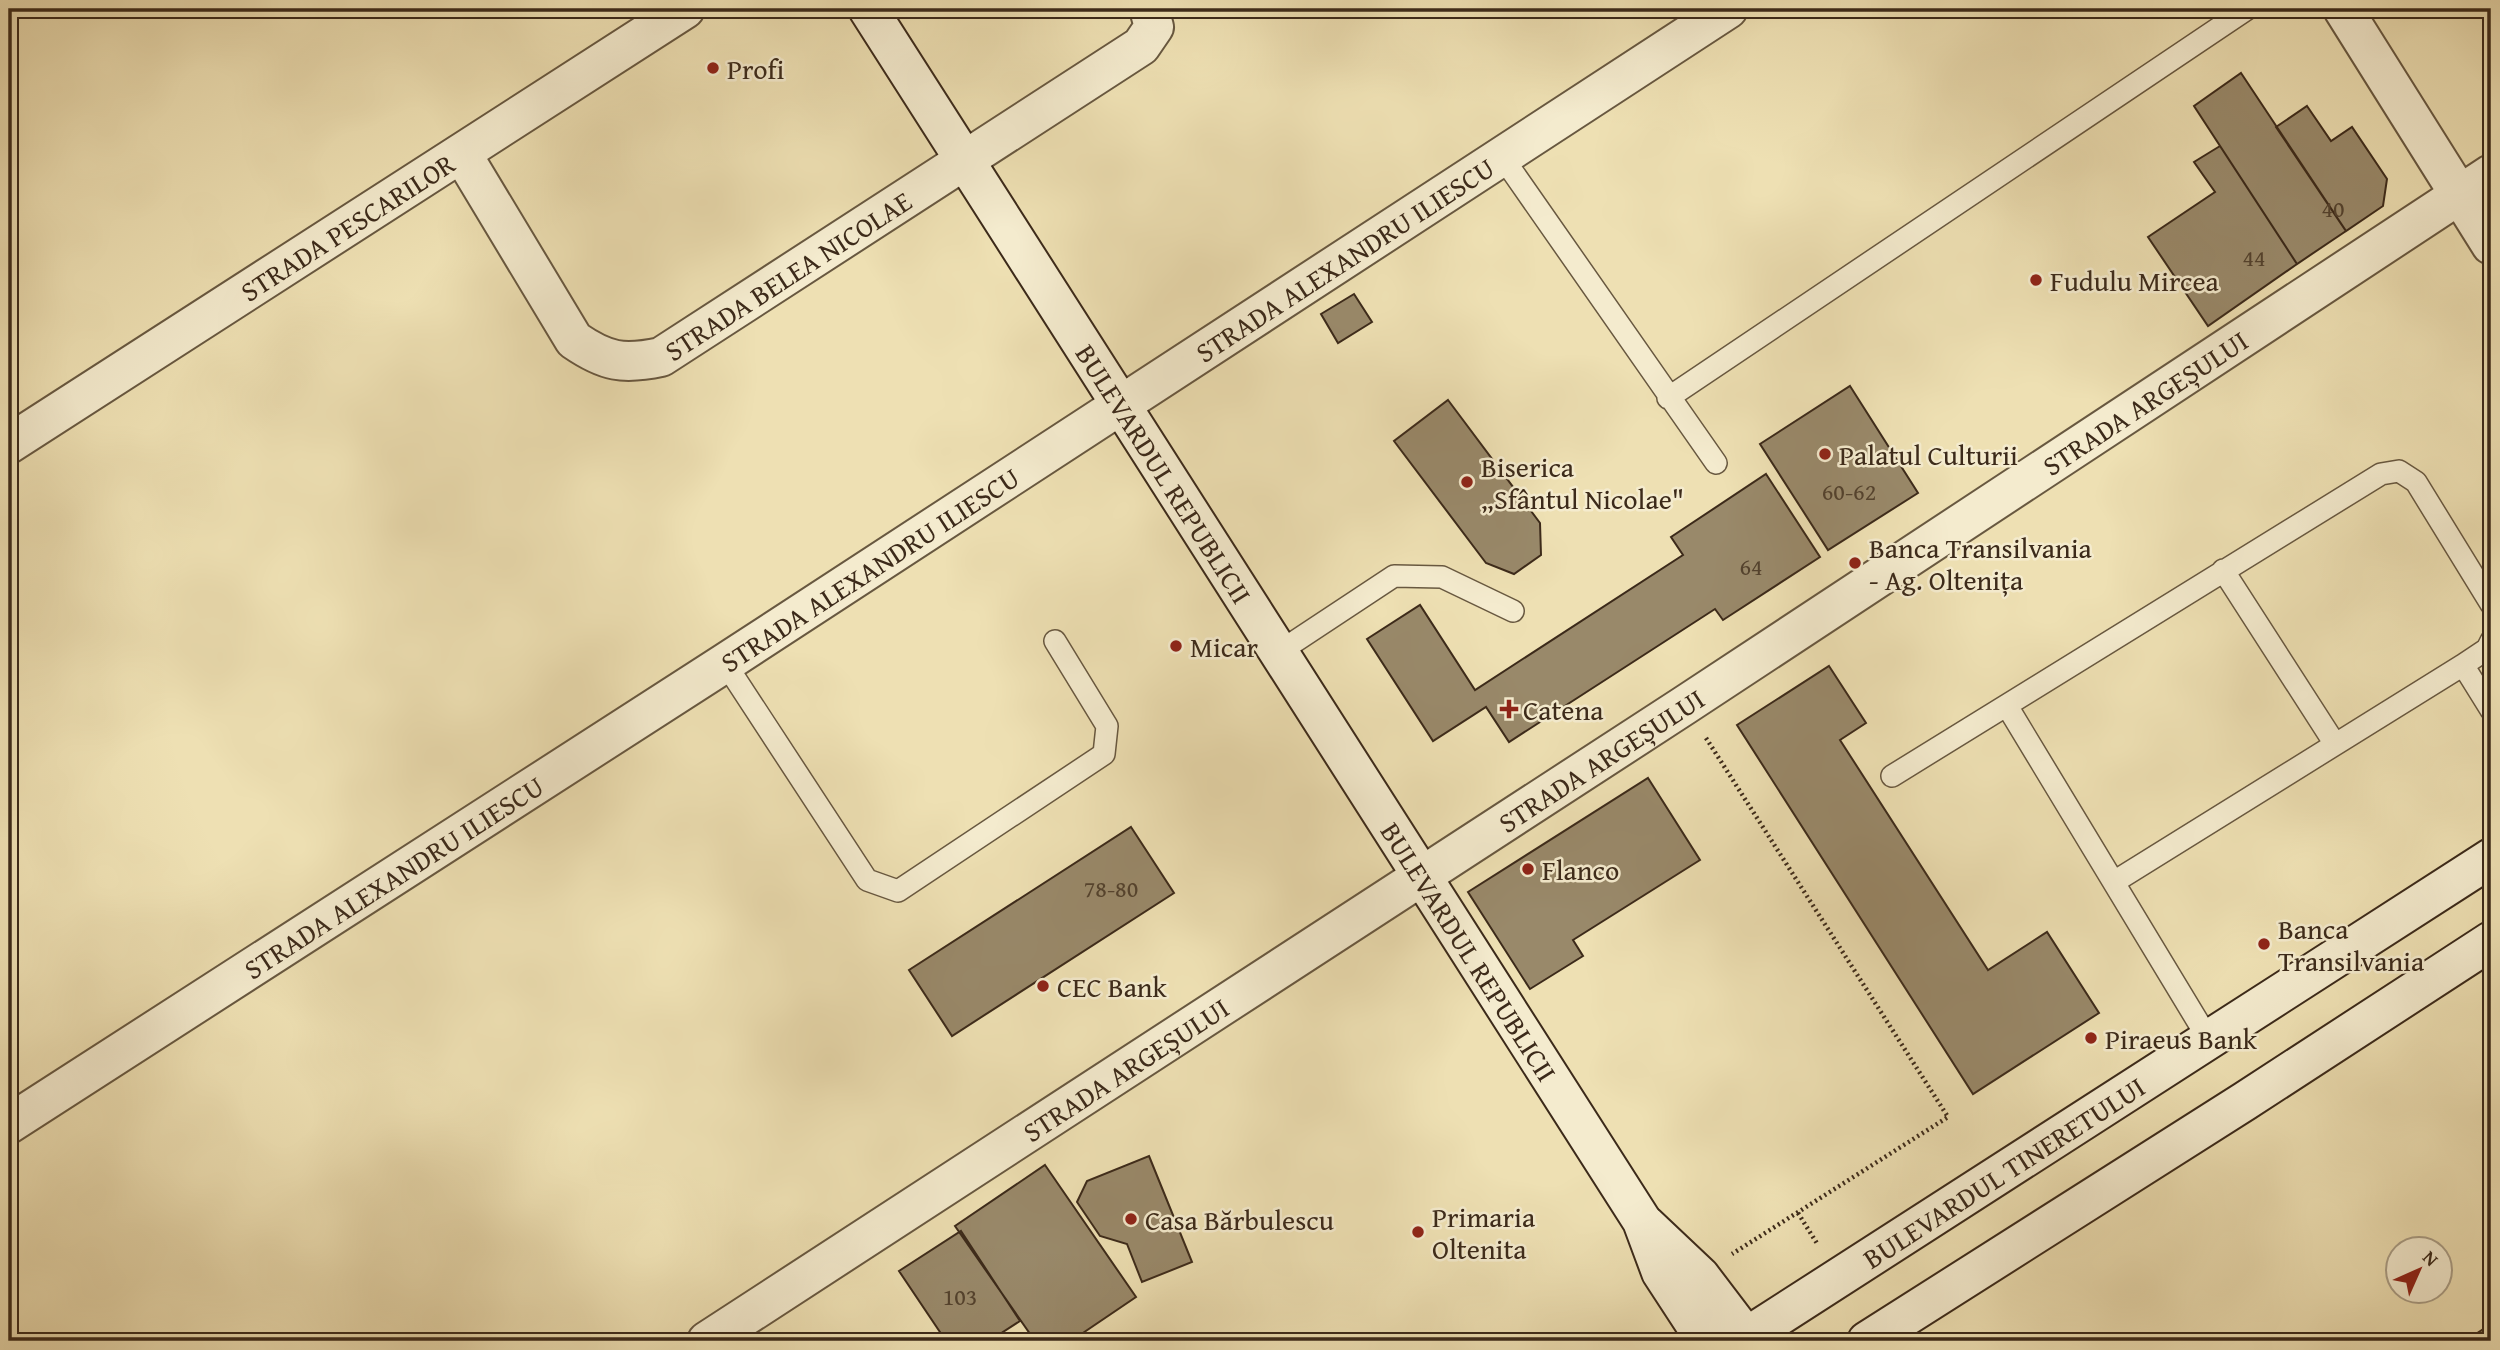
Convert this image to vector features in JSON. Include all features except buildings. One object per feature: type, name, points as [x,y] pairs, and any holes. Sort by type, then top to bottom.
[{"type":"street","name":"STRADA PESCARILOR","points":[[9,444],[685,9]]},
{"type":"street","name":"BULEVARDUL REPUBLICII","points":[[868,9],[1642,1221],[1700,1276],[1740,1335]]},
{"type":"street","name":"STRADA BELEA NICOLAE","points":[[462,154],[574,340],[598,357],[632,363],[661,357],[1141,46],[1154,27],[1149,9]]},
{"type":"street","name":"STRADA ALEXANDRU ILIESCU","points":[[9,1124],[725,663],[1728,9]]},
{"type":"street","points":[[2343,9],[2491,245]]},
{"type":"street","name":"STRADA ARGEȘULUI","points":[[707,1341],[1685,705],[2491,174]]},
{"type":"street","name":"BULEVARDUL TINERETULUI","points":[[1740,1335],[2491,858]]},
{"type":"street","points":[[1867,1341],[2234,1109],[2491,941]]},
{"type":"lane","points":[[1668,398],[2248,9]]},
{"type":"lane","points":[[1503,158],[1668,398],[1716,463]]},
{"type":"lane","points":[[1892,776],[2381,474],[2399,471],[2416,482],[2491,604]]},
{"type":"lane","points":[[2223,570],[2335,744]]},
{"type":"lane","points":[[1279,652],[1394,576],[1442,578],[1513,611]]},
{"type":"lane","points":[[725,663],[867,880],[898,891],[1104,754],[1107,726],[1055,641]]},
{"type":"lane","points":[[2114,882],[2463,665],[2487,649],[2491,641]]},
{"type":"lane","points":[[2463,665],[2491,710]]},
{"type":"lane","points":[[2007,706],[2208,1040]]},
{"type":"path","points":[[1685,705],[1948,1118],[1725,1259]]},
{"type":"place","name":"Profi","points":[[713,68]]},
{"type":"place","name":"Fudulu Mircea","points":[[2036,280]]},
{"type":"place","name":"Palatul Culturii","points":[[1825,454]]},
{"type":"place","name":"Biserica „Sfântul Nicolae\"","points":[[1467,482]]},
{"type":"place","name":"Banca Transilvania - Ag. Oltenița","points":[[1855,563]]},
{"type":"place","name":"Micar","points":[[1176,646]]},
{"type":"place","name":"Catena","points":[[1509,709]]},
{"type":"place","name":"Flanco","points":[[1528,869]]},
{"type":"place","name":"Banca Transilvania","points":[[2264,944]]},
{"type":"place","name":"CEC Bank","points":[[1043,986]]},
{"type":"place","name":"Piraeus Bank","points":[[2091,1038]]},
{"type":"place","name":"Casa Bărbulescu","points":[[1131,1219]]},
{"type":"place","name":"Primaria Oltenita","points":[[1418,1232]]}]
